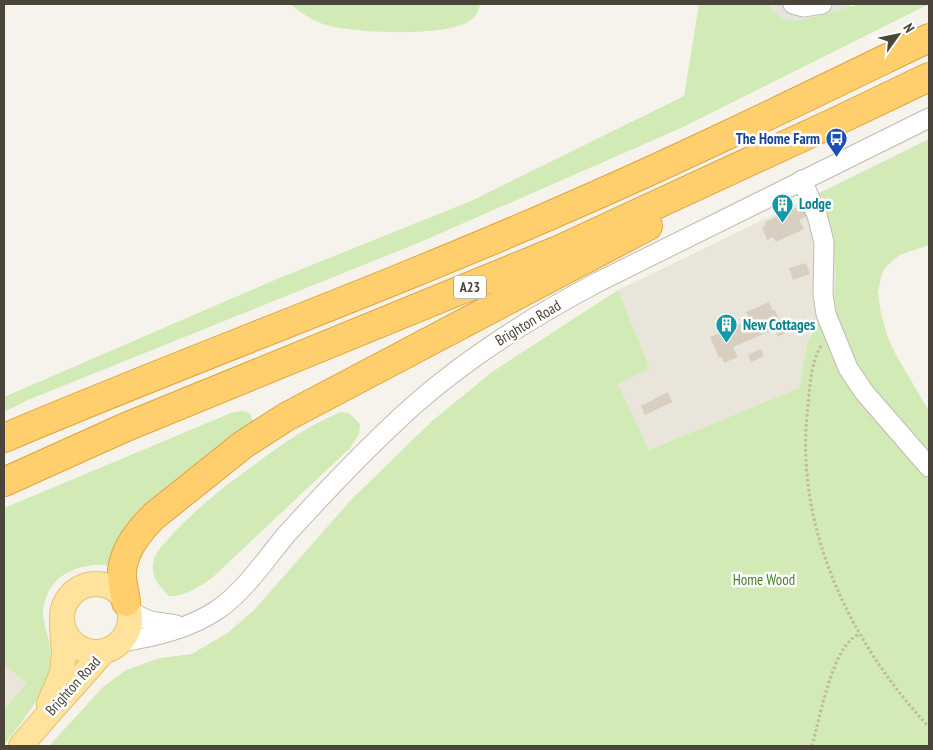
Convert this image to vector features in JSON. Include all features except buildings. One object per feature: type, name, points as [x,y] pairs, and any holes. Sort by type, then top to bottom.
[{"type":"highway","name":"A23","points":[[4,438],[112,392],[568,208],[773,114],[929,38]]},
{"type":"highway","name":"A23","points":[[4,482],[126,427],[556,251],[929,77]]},
{"type":"highway","points":[[128,607],[122,570],[132,541],[154,516],[258,435],[318,399],[606,250],[835,122]]},
{"type":"main road","points":[[89,584],[100,584],[110,587],[120,593],[128,607],[129,628],[112,647],[92,653],[82,650],[73,644],[66,636],[62,626],[61,615],[64,605],[74,592],[89,584]]},
{"type":"main road","name":"Brighton Road","points":[[42,719],[62,674],[64,654],[62,626]]},
{"type":"main road","name":"Brighton Road","points":[[21,746],[42,719],[112,647]]},
{"type":"street","points":[[793,4],[803,7],[822,4]]},
{"type":"street","name":"Brighton Road","points":[[112,647],[195,622],[217,610],[230,600],[359,458],[411,407],[464,364],[520,326],[587,288],[929,118]]},
{"type":"street","points":[[802,180],[814,207],[822,233],[825,256],[824,303],[848,368],[858,384],[929,467]]},
{"type":"street","name":"Brighton Road","points":[[128,607],[142,619],[161,624],[179,625],[195,622]]},
{"type":"path","points":[[832,328],[819,348],[813,366],[805,424],[805,457],[810,496],[823,549],[836,588],[851,620],[892,684],[928,726]]},
{"type":"path","points":[[812,746],[834,669],[843,650],[859,634]]},
{"type":"shaded area","points":[[769,4],[850,4],[850,7],[796,21],[778,16]]},
{"type":"shaded area","points":[[815,195],[833,254],[836,275],[834,299],[811,333],[807,343],[799,388],[649,450],[618,384],[650,367],[618,290]]},
{"type":"shaded area","points":[[4,665],[33,688],[4,724]]},
{"type":"green space","points":[[290,4],[480,4],[473,18],[459,26],[421,32],[398,32],[354,30],[323,24],[305,15]]},
{"type":"green space","points":[[699,4],[769,4],[773,11],[796,21],[857,5],[929,4],[681,128],[418,243],[28,400],[4,412],[4,397],[277,279],[471,201],[684,96]]},
{"type":"green space","name":"Home Wood","points":[[929,139],[929,245],[900,255],[893,260],[884,269],[878,292],[881,314],[888,338],[929,411],[929,746],[49,746],[103,687],[126,670],[160,658],[192,654],[229,632],[254,610],[351,500],[432,421],[492,372],[618,290],[650,368],[618,384],[649,450],[799,388],[807,343],[819,319],[834,299],[836,275],[833,254],[815,195]]},
{"type":"green space","points":[[242,411],[250,413],[253,421],[248,428],[109,565],[80,567],[63,575],[50,589],[43,607],[51,652],[47,677],[32,708],[4,745],[4,710],[27,683],[4,665],[4,508],[231,413]]},
{"type":"green space","points":[[341,412],[349,413],[360,424],[359,434],[350,448],[212,578],[192,591],[181,595],[169,596],[159,585],[153,573],[153,563],[159,550],[178,528],[218,492],[271,452],[305,430]]},
{"type":"place","name":"The Home Farm","points":[[836,158]]},
{"type":"place","name":"Lodge","points":[[783,223]]},
{"type":"place","name":"New Cottages","points":[[727,344]]}]
